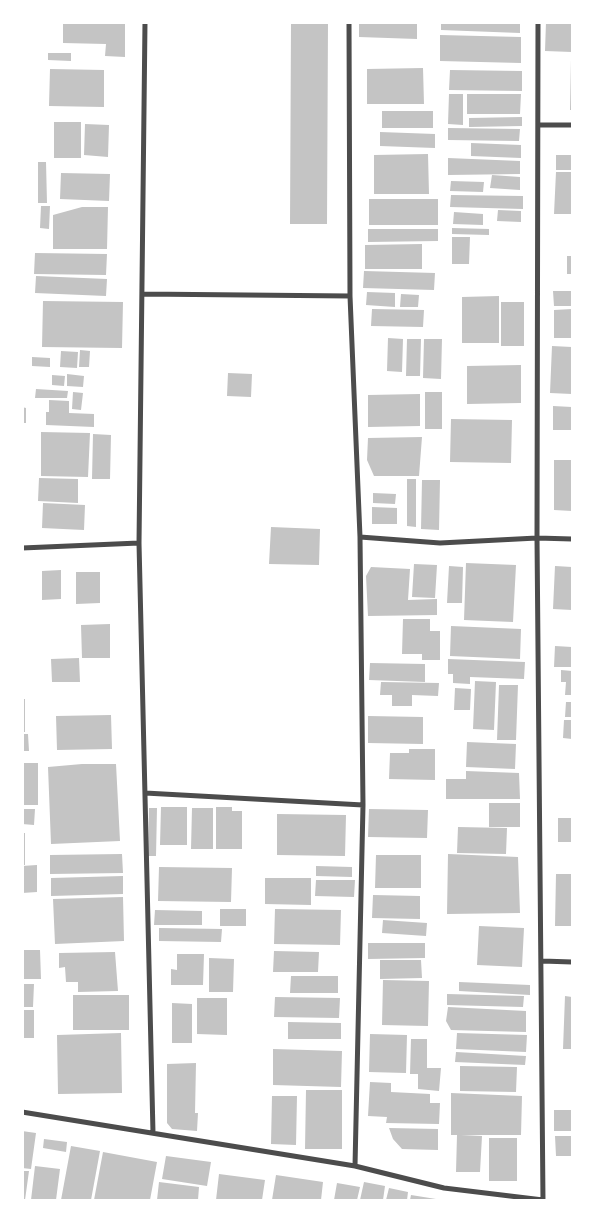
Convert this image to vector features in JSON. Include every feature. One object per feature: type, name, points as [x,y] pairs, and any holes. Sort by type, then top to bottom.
[{"type":"street","points":[[145,22],[139,543],[153,1133]]},
{"type":"street","points":[[349,22],[350,296],[360,537],[363,804],[355,1166]]},
{"type":"street","points":[[22,1112],[355,1166],[444,1188],[543,1200],[537,538],[538,22]]},
{"type":"street","points":[[539,125],[572,125]]},
{"type":"street","points":[[142,294],[350,296]]},
{"type":"street","points":[[360,537],[440,543],[537,538],[572,539]]},
{"type":"street","points":[[22,548],[139,543]]},
{"type":"street","points":[[145,794],[363,804]]},
{"type":"street","points":[[542,961],[572,962]]},
{"type":"building","points":[[63,22],[125,22],[125,57],[105,56],[106,44],[63,43]]},
{"type":"building","points":[[291,22],[328,22],[327,224],[290,224]]},
{"type":"building","points":[[359,22],[417,22],[417,39],[359,37]]},
{"type":"building","points":[[441,22],[520,22],[520,33],[441,30]]},
{"type":"building","points":[[546,22],[572,22],[572,52],[545,51]]},
{"type":"building","points":[[440,35],[521,37],[521,63],[440,61]]},
{"type":"building","points":[[48,53],[71,53],[71,61],[48,60]]},
{"type":"building","points":[[571,59],[572,110],[570,110]]},
{"type":"building","points":[[423,68],[424,104],[367,104],[367,69]]},
{"type":"building","points":[[50,69],[104,70],[104,107],[49,106]]},
{"type":"building","points":[[450,70],[522,71],[522,91],[449,90]]},
{"type":"building","points":[[449,94],[463,94],[463,125],[448,124]]},
{"type":"building","points":[[467,94],[521,94],[520,114],[467,114]]},
{"type":"building","points":[[382,111],[433,111],[433,128],[382,128]]},
{"type":"building","points":[[522,117],[522,126],[469,127],[469,118]]},
{"type":"building","points":[[54,122],[81,122],[81,158],[54,158]]},
{"type":"building","points":[[85,124],[109,125],[108,157],[84,155]]},
{"type":"building","points":[[448,128],[520,129],[519,141],[448,140]]},
{"type":"building","points":[[380,132],[435,134],[435,148],[380,146]]},
{"type":"building","points":[[471,143],[521,145],[521,158],[471,156]]},
{"type":"building","points":[[428,154],[429,194],[374,194],[374,155]]},
{"type":"building","points":[[556,155],[572,155],[572,170],[556,170]]},
{"type":"building","points":[[448,158],[520,161],[520,174],[448,175]]},
{"type":"building","points":[[38,162],[46,162],[47,203],[38,203]]},
{"type":"building","points":[[556,172],[572,172],[572,214],[554,214]]},
{"type":"building","points":[[61,173],[110,174],[109,201],[60,199]]},
{"type":"building","points":[[492,175],[520,177],[520,190],[490,188]]},
{"type":"building","points":[[451,181],[484,182],[483,192],[450,191]]},
{"type":"building","points":[[451,195],[523,196],[523,209],[450,207]]},
{"type":"building","points":[[369,199],[438,199],[438,225],[369,225]]},
{"type":"building","points":[[41,206],[50,206],[49,229],[40,228]]},
{"type":"building","points":[[82,207],[108,207],[107,249],[53,249],[53,215]]},
{"type":"building","points":[[498,210],[521,211],[521,222],[497,221]]},
{"type":"building","points":[[454,212],[483,214],[483,225],[453,224]]},
{"type":"building","points":[[452,228],[489,229],[489,235],[452,234]]},
{"type":"building","points":[[368,229],[438,229],[438,241],[368,242]]},
{"type":"building","points":[[452,237],[470,237],[469,264],[452,264]]},
{"type":"building","points":[[422,244],[422,269],[365,269],[365,245]]},
{"type":"building","points":[[35,253],[107,254],[106,275],[34,274]]},
{"type":"building","points":[[567,256],[572,256],[572,274],[567,274]]},
{"type":"building","points":[[364,271],[435,273],[434,290],[363,288]]},
{"type":"building","points":[[36,276],[107,279],[106,296],[35,293]]},
{"type":"building","points":[[553,291],[572,291],[572,306],[554,306]]},
{"type":"building","points":[[367,292],[395,293],[395,307],[366,305]]},
{"type":"building","points":[[401,294],[419,295],[418,307],[400,307]]},
{"type":"building","points":[[499,296],[499,343],[462,343],[462,297]]},
{"type":"building","points":[[43,301],[123,302],[122,348],[42,347]]},
{"type":"building","points":[[501,302],[524,302],[524,346],[501,346]]},
{"type":"building","points":[[372,309],[424,310],[423,327],[371,326]]},
{"type":"building","points":[[572,309],[572,338],[554,338],[554,310]]},
{"type":"building","points":[[388,338],[403,339],[402,372],[387,371]]},
{"type":"building","points":[[407,339],[421,339],[420,376],[406,376]]},
{"type":"building","points":[[424,339],[442,339],[441,379],[423,378]]},
{"type":"building","points":[[552,346],[572,347],[572,394],[550,393]]},
{"type":"building","points":[[80,350],[90,351],[89,367],[79,367]]},
{"type":"building","points":[[61,351],[78,352],[77,368],[60,367]]},
{"type":"building","points":[[32,357],[50,358],[50,367],[32,366]]},
{"type":"building","points":[[521,365],[521,403],[467,404],[467,366]]},
{"type":"building","points":[[228,373],[252,374],[251,397],[227,396]]},
{"type":"building","points":[[67,374],[84,376],[83,387],[67,386]]},
{"type":"building","points":[[52,375],[65,376],[64,386],[52,385]]},
{"type":"building","points":[[36,389],[68,391],[67,398],[35,398]]},
{"type":"building","points":[[73,392],[83,393],[81,410],[72,409]]},
{"type":"building","points":[[425,392],[442,392],[442,429],[425,429]]},
{"type":"building","points":[[420,394],[420,426],[368,427],[368,395]]},
{"type":"building","points":[[49,400],[69,401],[69,413],[94,414],[94,427],[46,425],[46,412],[49,412]]},
{"type":"building","points":[[553,406],[572,407],[572,430],[553,430]]},
{"type":"building","points":[[22,407],[26,408],[26,423],[22,423]]},
{"type":"building","points":[[451,419],[512,420],[511,463],[450,462]]},
{"type":"building","points":[[41,432],[90,433],[88,477],[41,476]]},
{"type":"building","points":[[93,434],[111,435],[110,479],[92,479]]},
{"type":"building","points":[[422,437],[419,476],[374,476],[367,460],[368,438]]},
{"type":"building","points":[[554,460],[572,460],[572,511],[554,510]]},
{"type":"building","points":[[39,478],[78,479],[78,503],[38,501]]},
{"type":"building","points":[[407,479],[416,479],[416,527],[407,526]]},
{"type":"building","points":[[422,480],[440,480],[439,530],[421,529]]},
{"type":"building","points":[[373,493],[396,494],[395,504],[373,503]]},
{"type":"building","points":[[43,503],[85,505],[84,530],[42,528]]},
{"type":"building","points":[[372,507],[397,508],[397,524],[372,524]]},
{"type":"building","points":[[271,527],[320,529],[319,565],[269,564]]},
{"type":"building","points":[[466,563],[516,565],[513,622],[464,620]]},
{"type":"building","points":[[414,564],[437,565],[435,598],[412,597]]},
{"type":"building","points":[[449,566],[463,567],[462,603],[447,603]]},
{"type":"building","points":[[555,566],[572,567],[572,610],[553,609]]},
{"type":"building","points":[[371,567],[410,569],[408,600],[437,599],[437,615],[368,616],[366,576]]},
{"type":"building","points":[[61,570],[61,599],[42,600],[42,571]]},
{"type":"building","points":[[76,572],[100,572],[100,603],[76,604]]},
{"type":"building","points":[[403,619],[430,619],[430,631],[440,631],[440,660],[422,660],[422,654],[402,654]]},
{"type":"building","points":[[110,624],[110,658],[82,658],[81,625]]},
{"type":"building","points":[[451,626],[521,629],[520,659],[450,656]]},
{"type":"building","points":[[555,646],[572,647],[572,667],[554,667]]},
{"type":"building","points":[[79,658],[80,682],[52,682],[51,659]]},
{"type":"building","points":[[448,659],[525,662],[524,679],[470,677],[470,684],[453,683],[453,674],[448,674]]},
{"type":"building","points":[[370,663],[425,664],[425,682],[369,680]]},
{"type":"building","points":[[561,670],[572,671],[572,695],[565,695],[566,682],[561,682]]},
{"type":"building","points":[[475,681],[496,682],[494,730],[473,729]]},
{"type":"building","points":[[381,682],[439,683],[438,696],[412,695],[412,706],[392,706],[392,695],[380,695]]},
{"type":"building","points":[[499,685],[518,685],[516,740],[497,740]]},
{"type":"building","points":[[455,688],[471,689],[470,710],[454,710]]},
{"type":"building","points":[[22,699],[25,699],[25,732],[22,732]]},
{"type":"building","points":[[566,702],[572,702],[572,717],[565,717]]},
{"type":"building","points":[[111,715],[112,749],[57,750],[56,716]]},
{"type":"building","points":[[368,716],[423,717],[423,744],[368,743]]},
{"type":"building","points":[[564,720],[572,720],[572,739],[563,738]]},
{"type":"building","points":[[22,734],[28,734],[29,751],[22,751]]},
{"type":"building","points":[[467,742],[516,744],[515,769],[466,767]]},
{"type":"building","points":[[409,749],[435,749],[435,780],[389,779],[390,753],[409,753]]},
{"type":"building","points":[[22,763],[38,763],[38,805],[22,805]]},
{"type":"building","points":[[116,764],[120,841],[51,844],[48,767]]},
{"type":"building","points":[[466,771],[519,773],[520,799],[446,799],[446,779],[466,779]]},
{"type":"building","points":[[489,803],[520,803],[520,827],[489,827]]},
{"type":"building","points":[[161,807],[187,807],[187,845],[160,845]]},
{"type":"building","points":[[216,807],[232,807],[232,811],[242,811],[242,849],[216,849]]},
{"type":"building","points":[[149,808],[157,808],[156,856],[148,856]]},
{"type":"building","points":[[192,808],[213,808],[213,849],[191,849]]},
{"type":"building","points":[[22,809],[35,809],[34,825],[22,824]]},
{"type":"building","points":[[369,809],[428,810],[427,838],[368,837]]},
{"type":"building","points":[[277,814],[346,815],[345,856],[277,855]]},
{"type":"building","points":[[558,818],[572,818],[572,842],[558,842]]},
{"type":"building","points":[[458,827],[507,828],[506,854],[457,853]]},
{"type":"building","points":[[22,833],[25,833],[25,865],[22,865]]},
{"type":"building","points":[[122,854],[123,873],[50,874],[50,855]]},
{"type":"building","points":[[448,854],[518,857],[520,913],[447,914]]},
{"type":"building","points":[[376,855],[421,855],[421,888],[375,888]]},
{"type":"building","points":[[37,865],[37,892],[22,893],[22,866]]},
{"type":"building","points":[[316,866],[352,867],[352,877],[316,876]]},
{"type":"building","points":[[159,867],[232,868],[231,902],[158,901]]},
{"type":"building","points":[[556,874],[572,874],[572,926],[555,926]]},
{"type":"building","points":[[123,876],[123,894],[51,896],[51,878]]},
{"type":"building","points":[[265,878],[311,878],[311,905],[265,904]]},
{"type":"building","points":[[316,880],[355,880],[354,897],[315,896]]},
{"type":"building","points":[[373,895],[420,896],[420,919],[372,918]]},
{"type":"building","points":[[123,897],[124,941],[55,944],[53,899]]},
{"type":"building","points":[[220,909],[246,909],[246,926],[220,926]]},
{"type":"building","points":[[275,909],[341,910],[340,945],[274,944]]},
{"type":"building","points":[[155,910],[202,911],[202,925],[154,925]]},
{"type":"building","points":[[383,920],[427,923],[426,936],[382,933]]},
{"type":"building","points":[[479,926],[524,928],[522,967],[477,965]]},
{"type":"building","points":[[159,928],[222,929],[221,942],[159,941]]},
{"type":"building","points":[[368,943],[425,943],[425,958],[368,959]]},
{"type":"building","points":[[22,950],[40,950],[41,979],[22,979]]},
{"type":"building","points":[[274,951],[319,952],[318,972],[273,972]]},
{"type":"building","points":[[115,952],[118,991],[78,992],[78,982],[66,982],[65,967],[59,968],[59,953]]},
{"type":"building","points":[[177,954],[204,954],[203,985],[171,985],[171,969],[177,970]]},
{"type":"building","points":[[209,958],[234,959],[233,992],[209,992]]},
{"type":"building","points":[[380,960],[421,960],[422,978],[380,979]]},
{"type":"building","points":[[291,976],[338,976],[338,993],[290,993]]},
{"type":"building","points":[[383,980],[429,981],[428,1026],[382,1025]]},
{"type":"building","points":[[459,982],[530,985],[530,995],[459,991]]},
{"type":"building","points":[[22,984],[34,984],[33,1007],[22,1007]]},
{"type":"building","points":[[447,994],[524,996],[523,1007],[447,1005]]},
{"type":"building","points":[[73,995],[129,995],[129,1030],[73,1030]]},
{"type":"building","points":[[565,996],[572,997],[572,1049],[563,1049]]},
{"type":"building","points":[[275,997],[340,998],[339,1018],[274,1017]]},
{"type":"building","points":[[197,998],[227,998],[227,1035],[197,1034]]},
{"type":"building","points":[[172,1003],[192,1004],[192,1043],[172,1043]]},
{"type":"building","points":[[448,1007],[526,1011],[526,1032],[451,1030],[446,1021]]},
{"type":"building","points":[[22,1010],[34,1010],[34,1038],[22,1038]]},
{"type":"building","points":[[288,1022],[341,1023],[341,1039],[288,1039]]},
{"type":"building","points":[[121,1033],[122,1093],[58,1094],[57,1035]]},
{"type":"building","points":[[457,1033],[527,1035],[526,1052],[456,1049]]},
{"type":"building","points":[[370,1034],[407,1035],[406,1073],[369,1072]]},
{"type":"building","points":[[411,1039],[427,1039],[427,1068],[441,1068],[439,1091],[418,1089],[418,1074],[410,1074]]},
{"type":"building","points":[[273,1049],[342,1051],[341,1087],[273,1085]]},
{"type":"building","points":[[456,1052],[526,1056],[525,1065],[455,1062]]},
{"type":"building","points":[[196,1063],[195,1113],[198,1113],[197,1131],[172,1129],[167,1123],[167,1064]]},
{"type":"building","points":[[460,1066],[517,1067],[516,1092],[460,1091]]},
{"type":"building","points":[[370,1082],[391,1083],[391,1092],[430,1094],[430,1103],[440,1103],[439,1124],[386,1123],[387,1117],[368,1116]]},
{"type":"building","points":[[306,1090],[342,1090],[342,1149],[305,1149]]},
{"type":"building","points":[[451,1093],[522,1096],[521,1135],[461,1135],[482,1136],[480,1172],[456,1172],[457,1135],[451,1135]]},
{"type":"building","points":[[272,1096],[297,1096],[296,1145],[271,1144]]},
{"type":"building","points":[[554,1110],[572,1110],[572,1131],[554,1131]]},
{"type":"building","points":[[389,1128],[438,1129],[438,1150],[402,1149],[393,1139]]},
{"type":"building","points":[[22,1131],[36,1133],[31,1169],[22,1168]]},
{"type":"building","points":[[555,1136],[572,1136],[572,1156],[556,1156]]},
{"type":"building","points":[[489,1138],[517,1138],[517,1181],[489,1181]]},
{"type":"building","points":[[44,1139],[67,1142],[66,1152],[43,1148]]},
{"type":"building","points":[[71,1146],[100,1151],[91,1200],[61,1200]]},
{"type":"building","points":[[103,1152],[157,1162],[150,1200],[94,1200]]},
{"type":"building","points":[[166,1156],[211,1162],[207,1186],[162,1179]]},
{"type":"building","points":[[35,1166],[60,1169],[56,1200],[31,1200]]},
{"type":"building","points":[[22,1171],[29,1171],[25,1200],[22,1200]]},
{"type":"building","points":[[219,1174],[265,1180],[262,1200],[216,1200]]},
{"type":"building","points":[[276,1175],[323,1182],[321,1200],[272,1200]]},
{"type":"building","points":[[159,1182],[199,1187],[198,1200],[157,1200]]},
{"type":"building","points":[[364,1182],[385,1186],[383,1200],[360,1200]]},
{"type":"building","points":[[337,1183],[360,1187],[357,1200],[334,1200]]},
{"type":"building","points":[[389,1188],[408,1192],[407,1200],[386,1200]]},
{"type":"building","points":[[411,1195],[436,1199],[436,1200],[410,1200]]}]
